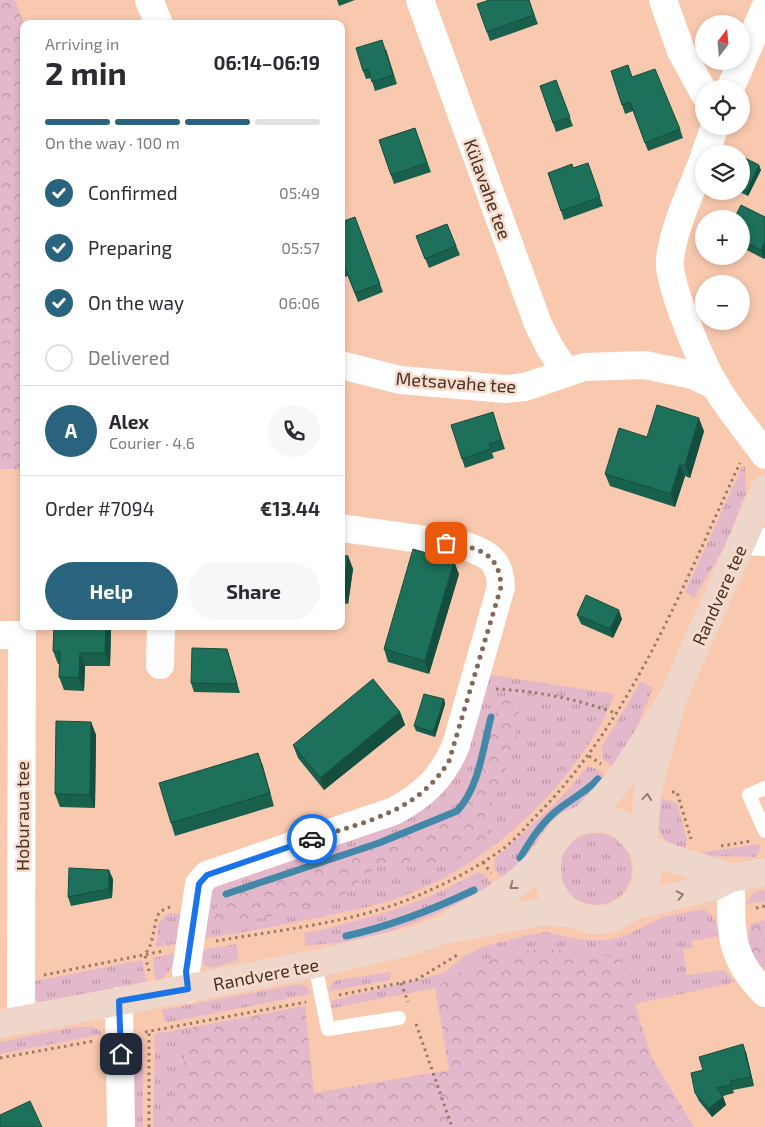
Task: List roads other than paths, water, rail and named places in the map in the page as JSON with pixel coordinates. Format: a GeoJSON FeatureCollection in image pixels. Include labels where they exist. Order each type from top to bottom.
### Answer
{"type":"FeatureCollection","features":[{"type":"Feature","properties":{"kind":"street"},"geometry":{"type":"LineString","coordinates":[[149,0],[157,20]]}},
{"type":"Feature","properties":{"kind":"street","name":"Külavahe tee"},"geometry":{"type":"LineString","coordinates":[[420,0],[538,324],[550,348],[567,373]]}},
{"type":"Feature","properties":{"kind":"street"},"geometry":{"type":"LineString","coordinates":[[663,0],[681,52],[697,80]]}},
{"type":"Feature","properties":{"kind":"street"},"geometry":{"type":"LineString","coordinates":[[734,80],[765,8]]}},
{"type":"Feature","properties":{"kind":"street"},"geometry":{"type":"LineString","coordinates":[[695,182],[676,232],[670,258],[670,272],[677,298],[716,386],[758,446]]}},
{"type":"Feature","properties":{"kind":"street","name":"Metsavahe tee"},"geometry":{"type":"LineString","coordinates":[[345,366],[400,380],[506,389],[525,387],[584,367],[646,365],[693,375],[716,386]]}},
{"type":"Feature","properties":{"kind":"street","name":"Randvere tee"},"geometry":{"type":"LineString","coordinates":[[440,931],[504,892],[526,876],[548,852],[556,837],[569,826],[584,819],[620,779],[672,700],[754,542],[765,489]]}},
{"type":"Feature","properties":{"kind":"street"},"geometry":{"type":"LineString","coordinates":[[188,989],[186,972],[199,884],[207,875],[394,811],[417,799],[440,776],[449,761],[501,587],[501,572],[493,560],[482,552],[463,545],[345,529]]}},
{"type":"Feature","properties":{"kind":"street"},"geometry":{"type":"LineString","coordinates":[[160,665],[162,630]]}},
{"type":"Feature","properties":{"kind":"street","name":"Hoburaua tee"},"geometry":{"type":"LineString","coordinates":[[0,635],[22,634],[22,980],[11,1022]]}},
{"type":"Feature","properties":{"kind":"street","name":"Randvere tee"},"geometry":{"type":"LineString","coordinates":[[11,1022],[315,964],[416,940],[440,931],[540,912],[569,913],[591,920],[614,918],[633,906],[645,888],[648,867],[643,846],[648,789],[672,700]]}},
{"type":"Feature","properties":{"kind":"street"},"geometry":{"type":"LineString","coordinates":[[584,819],[607,819],[628,828],[643,846],[667,859],[712,869],[731,878]]}},
{"type":"Feature","properties":{"kind":"street","name":"Randvere tee"},"geometry":{"type":"LineString","coordinates":[[548,852],[545,875],[553,897],[569,913]]}},
{"type":"Feature","properties":{"kind":"street"},"geometry":{"type":"LineString","coordinates":[[633,906],[713,887],[731,878],[765,872]]}},
{"type":"Feature","properties":{"kind":"street"},"geometry":{"type":"LineString","coordinates":[[731,878],[735,947],[741,966],[765,993]]}},
{"type":"Feature","properties":{"kind":"street"},"geometry":{"type":"LineString","coordinates":[[119,1001],[121,1127]]}},
{"type":"Feature","properties":{"kind":"lane"},"geometry":{"type":"LineString","coordinates":[[761,835],[749,795],[765,788]]}},
{"type":"Feature","properties":{"kind":"lane"},"geometry":{"type":"LineString","coordinates":[[315,964],[328,1029],[405,1014]]}},
{"type":"Feature","properties":{"kind":"waterway"},"geometry":{"type":"LineString","coordinates":[[226,894],[379,843],[457,811],[464,802],[475,779],[491,717]]}},
{"type":"Feature","properties":{"kind":"waterway"},"geometry":{"type":"LineString","coordinates":[[520,858],[545,822],[598,779]]}},
{"type":"Feature","properties":{"kind":"waterway"},"geometry":{"type":"LineString","coordinates":[[346,936],[411,917],[474,890]]}}]}
